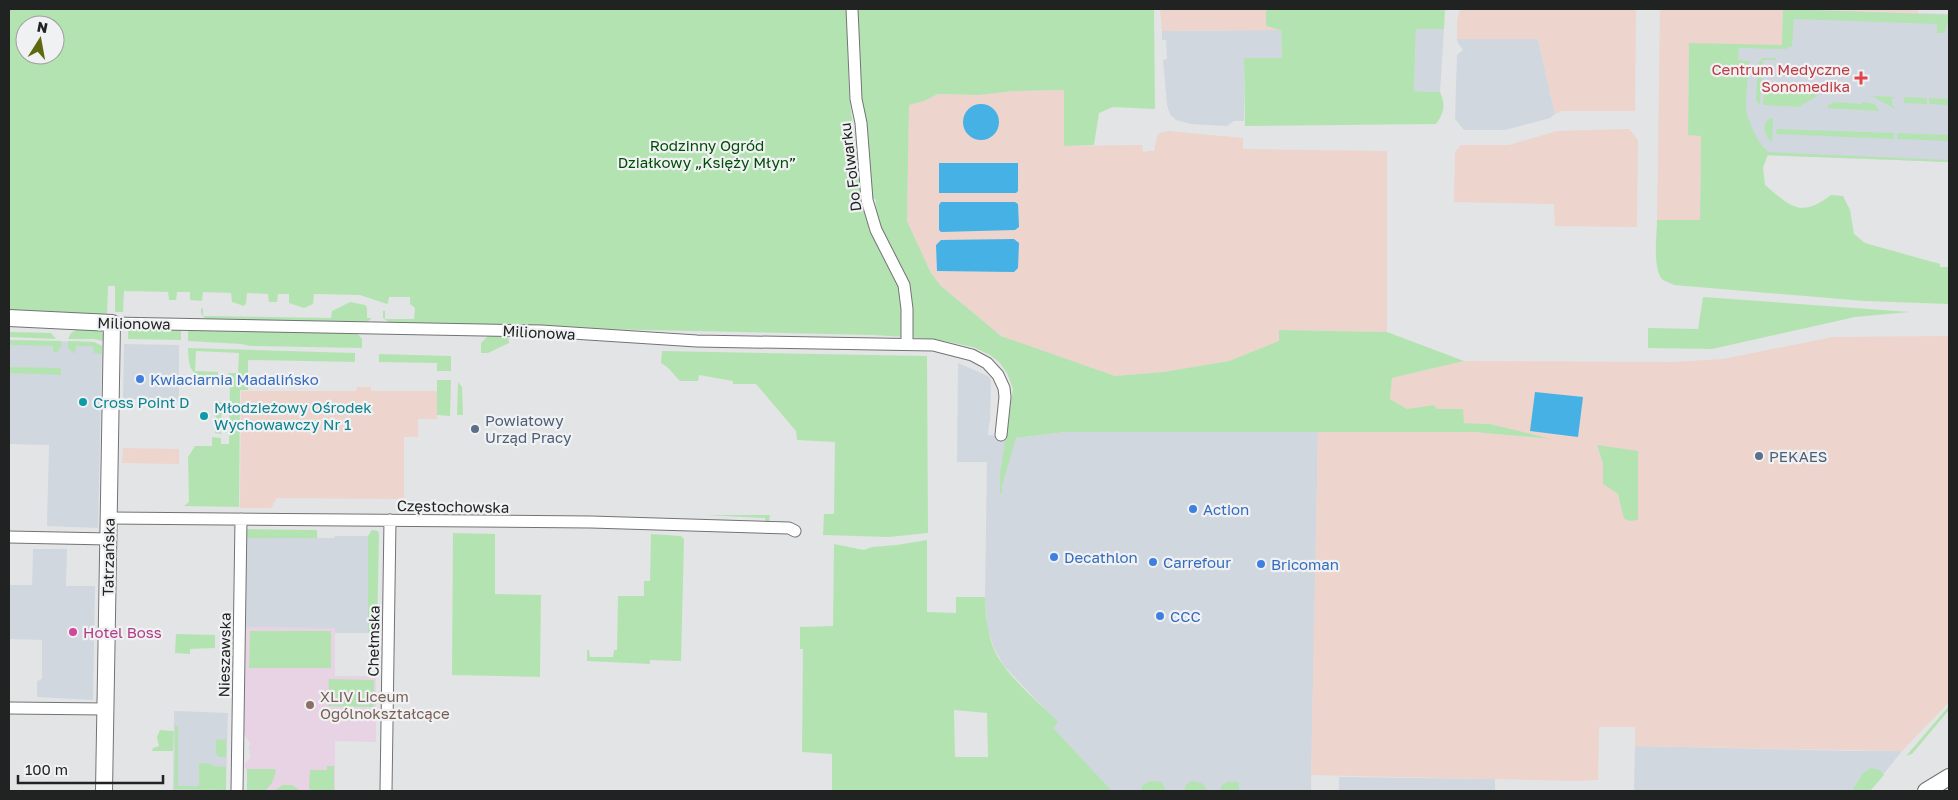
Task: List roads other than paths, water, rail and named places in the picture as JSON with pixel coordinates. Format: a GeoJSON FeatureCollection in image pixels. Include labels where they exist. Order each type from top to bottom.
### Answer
{"type":"FeatureCollection","features":[{"type":"Feature","properties":{"kind":"street","name":"Do Folwarku"},"geometry":{"type":"LineString","coordinates":[[852,9],[856,99],[861,123],[867,200],[876,230],[904,285],[907,344]]}},
{"type":"Feature","properties":{"kind":"street","name":"Milionowa"},"geometry":{"type":"LineString","coordinates":[[9,318],[112,323],[541,332],[698,342],[933,345],[972,355],[993,368],[1002,382],[1005,392],[1001,435]]}},
{"type":"Feature","properties":{"kind":"street","name":"Tatrzańska"},"geometry":{"type":"LineString","coordinates":[[104,791],[112,323]]}},
{"type":"Feature","properties":{"kind":"street","name":"Częstochowska"},"geometry":{"type":"LineString","coordinates":[[109,518],[703,525],[789,528],[795,531]]}},
{"type":"Feature","properties":{"kind":"street","name":"Nieszawska"},"geometry":{"type":"LineString","coordinates":[[236,791],[241,519]]}},
{"type":"Feature","properties":{"kind":"street","name":"Chełmska"},"geometry":{"type":"LineString","coordinates":[[386,791],[390,520]]}},
{"type":"Feature","properties":{"kind":"street"},"geometry":{"type":"LineString","coordinates":[[9,537],[108,539]]}},
{"type":"Feature","properties":{"kind":"street"},"geometry":{"type":"LineString","coordinates":[[9,708],[105,709]]}},
{"type":"Feature","properties":{"kind":"street"},"geometry":{"type":"LineString","coordinates":[[1926,791],[1949,778]]}},
{"type":"Feature","properties":{"kind":"water"},"geometry":{"type":"Polygon","coordinates":[[[981,104],[988,105],[994,109],[998,115],[998,129],[994,135],[988,139],[981,140],[974,139],[968,135],[964,129],[963,122],[964,115],[968,109],[974,105],[981,104]]]}},
{"type":"Feature","properties":{"kind":"water"},"geometry":{"type":"Polygon","coordinates":[[[939,163],[1018,163],[1018,191],[1016,193],[939,193],[939,163]]]}},
{"type":"Feature","properties":{"kind":"water"},"geometry":{"type":"Polygon","coordinates":[[[941,202],[1015,202],[1018,204],[1019,227],[1015,230],[941,232],[939,230],[939,205],[941,202]]]}},
{"type":"Feature","properties":{"kind":"water"},"geometry":{"type":"Polygon","coordinates":[[[1014,239],[1019,243],[1018,268],[1014,272],[937,271],[936,245],[941,240],[1014,239]]]}},
{"type":"Feature","properties":{"kind":"water"},"geometry":{"type":"Polygon","coordinates":[[[1535,392],[1583,397],[1578,437],[1530,431],[1535,392]]]}},
{"type":"Feature","properties":{"kind":"place","name":"Centrum Medyczne Sonomedika"},"geometry":{"type":"Point","coordinates":[1861,78]}},
{"type":"Feature","properties":{"kind":"place","name":"Kwiaciarnia Madalińsko"},"geometry":{"type":"Point","coordinates":[140,379]}},
{"type":"Feature","properties":{"kind":"place","name":"Cross Point D"},"geometry":{"type":"Point","coordinates":[83,402]}},
{"type":"Feature","properties":{"kind":"place","name":"Młodzieżowy Ośrodek Wychowawczy Nr 1"},"geometry":{"type":"Point","coordinates":[204,416]}},
{"type":"Feature","properties":{"kind":"place","name":"Powiatowy Urząd Pracy"},"geometry":{"type":"Point","coordinates":[475,429]}},
{"type":"Feature","properties":{"kind":"place","name":"PEKAES"},"geometry":{"type":"Point","coordinates":[1759,456]}},
{"type":"Feature","properties":{"kind":"place","name":"Action"},"geometry":{"type":"Point","coordinates":[1193,509]}},
{"type":"Feature","properties":{"kind":"place","name":"Decathlon"},"geometry":{"type":"Point","coordinates":[1054,557]}},
{"type":"Feature","properties":{"kind":"place","name":"Carrefour"},"geometry":{"type":"Point","coordinates":[1153,562]}},
{"type":"Feature","properties":{"kind":"place","name":"Bricoman"},"geometry":{"type":"Point","coordinates":[1261,564]}},
{"type":"Feature","properties":{"kind":"place","name":"CCC"},"geometry":{"type":"Point","coordinates":[1160,616]}},
{"type":"Feature","properties":{"kind":"place","name":"Hotel Boss"},"geometry":{"type":"Point","coordinates":[73,632]}},
{"type":"Feature","properties":{"kind":"place","name":"XLIV Liceum Ogólnokształcące"},"geometry":{"type":"Point","coordinates":[310,705]}},
{"type":"Feature","properties":{"kind":"park label","name":"Rodzinny Ogród Działkowy „Księży Młyn”"},"geometry":{"type":"Point","coordinates":[707,154]}}]}
